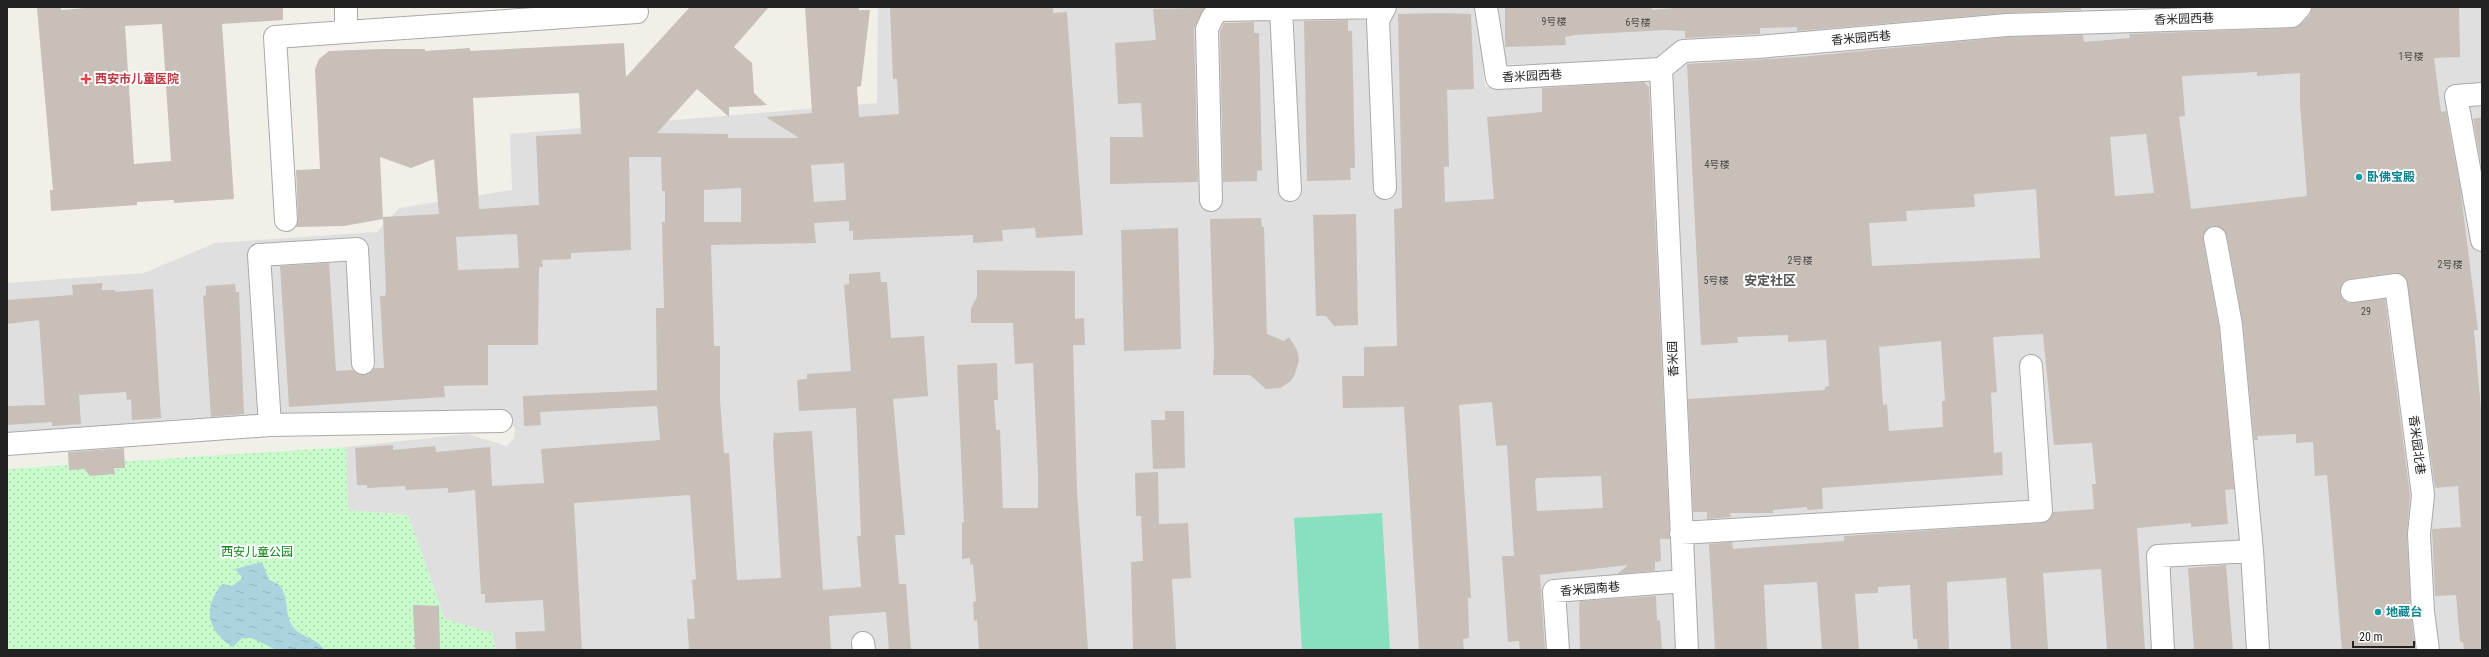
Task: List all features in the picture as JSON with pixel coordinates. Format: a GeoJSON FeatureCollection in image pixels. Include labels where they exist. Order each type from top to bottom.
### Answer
{"type":"FeatureCollection","features":[{"type":"Feature","properties":{"kind":"street"},"geometry":{"type":"LineString","coordinates":[[346,7],[346,32]]}},
{"type":"Feature","properties":{"kind":"street"},"geometry":{"type":"LineString","coordinates":[[1211,200],[1207,29],[1218,10],[1385,7],[1378,20],[1384,188]]}},
{"type":"Feature","properties":{"kind":"street","name":"香米园西巷"},"geometry":{"type":"LineString","coordinates":[[1486,7],[1497,78],[1661,69],[1683,50],[1758,47],[2007,25],[2292,16],[2300,7]]}},
{"type":"Feature","properties":{"kind":"street"},"geometry":{"type":"LineString","coordinates":[[1281,9],[1290,190]]}},
{"type":"Feature","properties":{"kind":"street"},"geometry":{"type":"LineString","coordinates":[[286,220],[275,37],[637,12]]}},
{"type":"Feature","properties":{"kind":"street","name":"香米园"},"geometry":{"type":"LineString","coordinates":[[1661,69],[1687,650]]}},
{"type":"Feature","properties":{"kind":"street"},"geometry":{"type":"LineString","coordinates":[[2482,94],[2456,96],[2482,240]]}},
{"type":"Feature","properties":{"kind":"street"},"geometry":{"type":"LineString","coordinates":[[2215,238],[2231,325],[2252,551],[2258,650]]}},
{"type":"Feature","properties":{"kind":"street"},"geometry":{"type":"LineString","coordinates":[[270,424],[259,255],[358,249],[363,364]]}},
{"type":"Feature","properties":{"kind":"street","name":"香米园北巷"},"geometry":{"type":"LineString","coordinates":[[2352,291],[2396,285],[2423,495],[2420,534],[2423,612],[2428,650]]}},
{"type":"Feature","properties":{"kind":"street"},"geometry":{"type":"LineString","coordinates":[[1681,532],[2041,511],[2032,366]]}},
{"type":"Feature","properties":{"kind":"street"},"geometry":{"type":"LineString","coordinates":[[7,444],[270,424],[501,421]]}},
{"type":"Feature","properties":{"kind":"street"},"geometry":{"type":"LineString","coordinates":[[2163,650],[2158,556],[2252,551]]}},
{"type":"Feature","properties":{"kind":"street","name":"香米园南巷"},"geometry":{"type":"LineString","coordinates":[[1558,650],[1554,591],[1684,581]]}},
{"type":"Feature","properties":{"kind":"shaded area"},"geometry":{"type":"Polygon","coordinates":[[[878,7],[2288,7],[1651,63],[1483,65],[1485,87],[1659,77],[1676,570],[1547,582],[1552,650],[495,650],[493,633],[445,619],[408,515],[348,510],[346,447],[467,434],[507,446],[514,438],[515,428],[508,419],[7,450],[7,283],[144,273],[215,243],[377,232],[399,208],[512,190],[510,134],[877,103],[878,7]]]}},
{"type":"Feature","properties":{"kind":"shaded area"},"geometry":{"type":"Polygon","coordinates":[[[2288,7],[2482,7],[2482,650],[1693,650],[1666,96],[1673,62],[1996,36],[2301,24],[2308,16],[2288,7]]]}},
{"type":"Feature","properties":{"kind":"shaded area"},"geometry":{"type":"Polygon","coordinates":[[[1684,581],[1687,650],[1558,650],[1554,591],[1684,581]]]}},
{"type":"Feature","properties":{"kind":"green space","name":"西安儿童公园"},"geometry":{"type":"Polygon","coordinates":[[[346,447],[348,510],[408,515],[445,619],[493,633],[495,650],[7,650],[7,469],[346,447]]]}},
{"type":"Feature","properties":{"kind":"green space"},"geometry":{"type":"Polygon","coordinates":[[[1382,513],[1390,650],[1302,650],[1294,518],[1382,513]]]}},
{"type":"Feature","properties":{"kind":"water"},"geometry":{"type":"Polygon","coordinates":[[[262,562],[269,580],[281,587],[284,592],[289,617],[294,629],[317,642],[324,650],[276,650],[252,638],[242,638],[233,647],[217,633],[210,618],[210,610],[216,593],[222,584],[232,586],[243,578],[235,569],[262,562]]]}},
{"type":"Feature","properties":{"kind":"building","name":"西安市儿童医院"},"geometry":{"type":"Polygon","coordinates":[[[61,7],[61,10],[98,7],[283,7],[283,20],[222,24],[234,199],[174,203],[174,200],[137,202],[137,205],[51,211],[50,190],[53,190],[37,8],[61,7]],[[162,24],[125,26],[134,164],[171,161],[162,24]]]}},
{"type":"Feature","properties":{"kind":"building"},"geometry":{"type":"Polygon","coordinates":[[[690,7],[769,7],[734,47],[752,63],[754,93],[767,105],[729,107],[729,117],[697,89],[657,133],[728,134],[728,138],[799,138],[766,117],[812,113],[805,7],[859,7],[859,10],[870,10],[861,86],[857,87],[859,117],[899,114],[897,79],[893,79],[890,8],[1045,7],[1053,8],[1053,13],[1067,12],[1083,235],[1036,238],[1035,228],[1002,230],[1003,241],[973,243],[973,235],[853,240],[853,231],[849,231],[849,221],[814,223],[816,243],[711,245],[714,346],[720,346],[720,400],[724,453],[729,453],[737,580],[781,578],[773,444],[774,433],[812,431],[823,590],[861,587],[857,536],[861,536],[856,408],[799,411],[797,380],[807,379],[807,374],[851,371],[844,285],[849,284],[849,274],[880,272],[881,282],[887,282],[891,338],[924,336],[928,396],[893,399],[905,535],[895,535],[899,584],[906,584],[911,650],[889,650],[886,612],[829,616],[831,650],[689,650],[687,619],[695,619],[692,580],[696,579],[690,495],[574,503],[582,650],[516,650],[515,632],[545,631],[543,600],[485,603],[485,594],[481,594],[475,490],[448,493],[448,488],[406,490],[405,486],[367,488],[367,485],[357,485],[355,448],[393,445],[393,450],[435,446],[436,452],[490,447],[492,486],[544,483],[541,449],[660,440],[657,406],[540,412],[541,425],[524,426],[523,396],[657,390],[656,308],[664,308],[662,222],[665,222],[665,191],[662,191],[661,157],[629,157],[631,250],[571,253],[571,259],[542,260],[543,267],[539,267],[538,345],[488,345],[488,385],[444,386],[445,397],[289,407],[280,266],[329,263],[336,371],[352,370],[358,374],[369,374],[374,368],[384,368],[380,296],[385,296],[386,291],[383,217],[439,214],[434,159],[411,168],[380,157],[383,219],[344,226],[296,227],[298,219],[296,170],[320,169],[315,69],[319,59],[329,51],[425,49],[425,51],[470,48],[470,51],[624,43],[626,77],[690,7]],[[579,93],[473,98],[479,209],[539,205],[536,136],[581,134],[579,93]],[[844,163],[811,165],[814,202],[846,200],[844,163]],[[741,188],[704,190],[704,222],[741,222],[741,188]],[[517,234],[456,237],[458,270],[519,268],[517,234]]]}},
{"type":"Feature","properties":{"kind":"building"},"geometry":{"type":"Polygon","coordinates":[[[1505,7],[1652,7],[1652,10],[1685,7],[2081,7],[2081,10],[2006,13],[1797,31],[1797,27],[1760,28],[1760,34],[1685,38],[1685,31],[1665,30],[1575,35],[1565,37],[1566,45],[1505,47],[1505,7]]]}},
{"type":"Feature","properties":{"kind":"building"},"geometry":{"type":"Polygon","coordinates":[[[2312,7],[2459,7],[2460,57],[2434,58],[2441,112],[2446,111],[2460,186],[2478,330],[2474,330],[2482,421],[2482,650],[2464,650],[2463,642],[2460,642],[2456,595],[2435,596],[2432,529],[2461,527],[2458,486],[2435,488],[2406,278],[2401,274],[2394,273],[2350,279],[2344,281],[2340,292],[2342,298],[2348,303],[2385,299],[2410,495],[2407,535],[2411,613],[2415,650],[2342,650],[2327,475],[2315,476],[2313,442],[2296,443],[2296,434],[2257,436],[2258,440],[2254,440],[2243,324],[2227,236],[2224,230],[2213,226],[2207,229],[2203,240],[2219,327],[2234,489],[2225,490],[2228,524],[2191,527],[2191,523],[2137,528],[2145,650],[2107,650],[2101,569],[2043,573],[2048,650],[2011,650],[2006,578],[1947,582],[1949,650],[1918,650],[1917,639],[1913,639],[1910,585],[1878,587],[1878,593],[1855,594],[1859,650],[1822,650],[1817,582],[1764,585],[1767,650],[1715,650],[1709,544],[1732,542],[1733,549],[1844,541],[1844,536],[2042,523],[2048,521],[2053,512],[2094,509],[2092,484],[2096,484],[2092,443],[2054,445],[2043,334],[1993,337],[1997,392],[1991,393],[1994,453],[2002,452],[2003,475],[1822,488],[1823,509],[1807,510],[1807,507],[1773,510],[1773,513],[1730,513],[1731,517],[1707,519],[1707,512],[1693,512],[1688,399],[1825,390],[1825,387],[1829,386],[1826,340],[1788,342],[1788,335],[1737,337],[1738,343],[1701,345],[1687,64],[1799,57],[2008,37],[2083,35],[2084,42],[2130,38],[2129,34],[2292,28],[2301,24],[2310,15],[2312,7]],[[2257,72],[2182,76],[2185,116],[2179,117],[2191,209],[2307,196],[2300,104],[2300,73],[2257,76],[2257,72]],[[2146,134],[2110,137],[2115,196],[2154,193],[2146,134]],[[2036,189],[1974,194],[1975,207],[1906,211],[1907,221],[1869,223],[1872,266],[2040,258],[2036,189]],[[1941,341],[1879,347],[1883,405],[1887,404],[1889,431],[1943,427],[1942,401],[1945,401],[1941,341]]]}},
{"type":"Feature","properties":{"kind":"building"},"geometry":{"type":"Polygon","coordinates":[[[1204,8],[1194,29],[1198,182],[1110,184],[1110,137],[1143,137],[1141,103],[1118,104],[1115,43],[1156,40],[1153,9],[1204,8]]]}},
{"type":"Feature","properties":{"kind":"building"},"geometry":{"type":"Polygon","coordinates":[[[1398,14],[1471,14],[1474,89],[1447,90],[1449,167],[1444,167],[1445,202],[1494,199],[1487,117],[1542,112],[1542,88],[1644,82],[1649,87],[1670,539],[1660,539],[1661,561],[1655,562],[1655,571],[1617,574],[1628,565],[1540,575],[1545,650],[1520,650],[1519,641],[1508,642],[1502,556],[1514,556],[1507,445],[1496,446],[1492,402],[1459,405],[1471,598],[1468,598],[1469,638],[1463,639],[1464,650],[1419,650],[1404,407],[1343,408],[1342,376],[1364,376],[1364,347],[1397,346],[1394,209],[1402,208],[1398,14]],[[1601,476],[1537,478],[1535,481],[1537,511],[1603,508],[1601,476]]]}},
{"type":"Feature","properties":{"kind":"building"},"geometry":{"type":"Polygon","coordinates":[[[1348,20],[1348,31],[1352,31],[1355,168],[1350,168],[1351,180],[1307,181],[1304,21],[1348,20]]]}},
{"type":"Feature","properties":{"kind":"building"},"geometry":{"type":"Polygon","coordinates":[[[1254,22],[1254,33],[1259,33],[1262,170],[1257,171],[1257,181],[1223,182],[1220,32],[1224,23],[1254,22]]]}},
{"type":"Feature","properties":{"kind":"building"},"geometry":{"type":"Polygon","coordinates":[[[2482,117],[2482,170],[2473,119],[2482,117]]]}},
{"type":"Feature","properties":{"kind":"building"},"geometry":{"type":"Polygon","coordinates":[[[1356,214],[1358,325],[1334,326],[1326,316],[1316,316],[1313,215],[1356,214]]]}},
{"type":"Feature","properties":{"kind":"building"},"geometry":{"type":"Polygon","coordinates":[[[1261,218],[1262,227],[1264,227],[1267,334],[1284,341],[1289,337],[1297,350],[1299,360],[1295,374],[1291,381],[1280,388],[1266,389],[1250,375],[1213,375],[1214,352],[1210,219],[1261,218]]]}},
{"type":"Feature","properties":{"kind":"building"},"geometry":{"type":"Polygon","coordinates":[[[1178,228],[1181,349],[1124,351],[1121,230],[1178,228]]]}},
{"type":"Feature","properties":{"kind":"building"},"geometry":{"type":"Polygon","coordinates":[[[977,270],[1075,271],[1075,319],[1084,318],[1085,345],[1073,345],[1077,491],[1088,650],[979,650],[977,620],[974,621],[973,602],[976,601],[973,564],[970,565],[970,558],[962,559],[962,522],[964,522],[957,365],[997,363],[998,400],[994,400],[996,430],[1000,430],[1003,508],[1038,508],[1038,474],[1033,363],[1015,364],[1013,323],[971,323],[971,308],[977,297],[977,270]]]}},
{"type":"Feature","properties":{"kind":"building"},"geometry":{"type":"Polygon","coordinates":[[[102,283],[102,290],[115,290],[115,292],[153,289],[161,418],[132,420],[131,399],[127,400],[126,392],[79,395],[81,424],[52,426],[52,422],[7,425],[7,406],[45,405],[39,320],[7,324],[7,300],[73,295],[72,285],[102,283]]]}},
{"type":"Feature","properties":{"kind":"building"},"geometry":{"type":"Polygon","coordinates":[[[235,284],[236,292],[239,292],[244,414],[211,417],[203,296],[206,295],[206,286],[235,284]]]}},
{"type":"Feature","properties":{"kind":"building"},"geometry":{"type":"Polygon","coordinates":[[[1165,411],[1184,411],[1185,468],[1153,469],[1151,420],[1165,420],[1165,411]]]}},
{"type":"Feature","properties":{"kind":"building"},"geometry":{"type":"Polygon","coordinates":[[[124,448],[125,468],[114,468],[115,474],[90,476],[84,469],[69,470],[68,452],[124,448]]]}},
{"type":"Feature","properties":{"kind":"building"},"geometry":{"type":"Polygon","coordinates":[[[1158,472],[1159,524],[1188,523],[1191,578],[1172,579],[1176,650],[1133,650],[1131,562],[1143,561],[1141,516],[1136,516],[1135,473],[1158,472]]]}},
{"type":"Feature","properties":{"kind":"building"},"geometry":{"type":"Polygon","coordinates":[[[2226,565],[2233,650],[2194,650],[2188,568],[2226,565]]]}},
{"type":"Feature","properties":{"kind":"building"},"geometry":{"type":"Polygon","coordinates":[[[1656,596],[1657,621],[1660,620],[1662,650],[1580,650],[1579,603],[1581,601],[1656,596]]]}},
{"type":"Feature","properties":{"kind":"building"},"geometry":{"type":"Polygon","coordinates":[[[413,605],[439,606],[440,650],[415,650],[413,605]]]}},
{"type":"Feature","properties":{"kind":"place","name":"西安市儿童医院"},"geometry":{"type":"Point","coordinates":[86,79]}},
{"type":"Feature","properties":{"kind":"place","name":"卧佛宝殿"},"geometry":{"type":"Point","coordinates":[2359,177]}},
{"type":"Feature","properties":{"kind":"place","name":"地藏台"},"geometry":{"type":"Point","coordinates":[2378,612]}},
{"type":"Feature","properties":{"kind":"district","name":"安定社区"},"geometry":{"type":"Point","coordinates":[1770,280]}}]}
